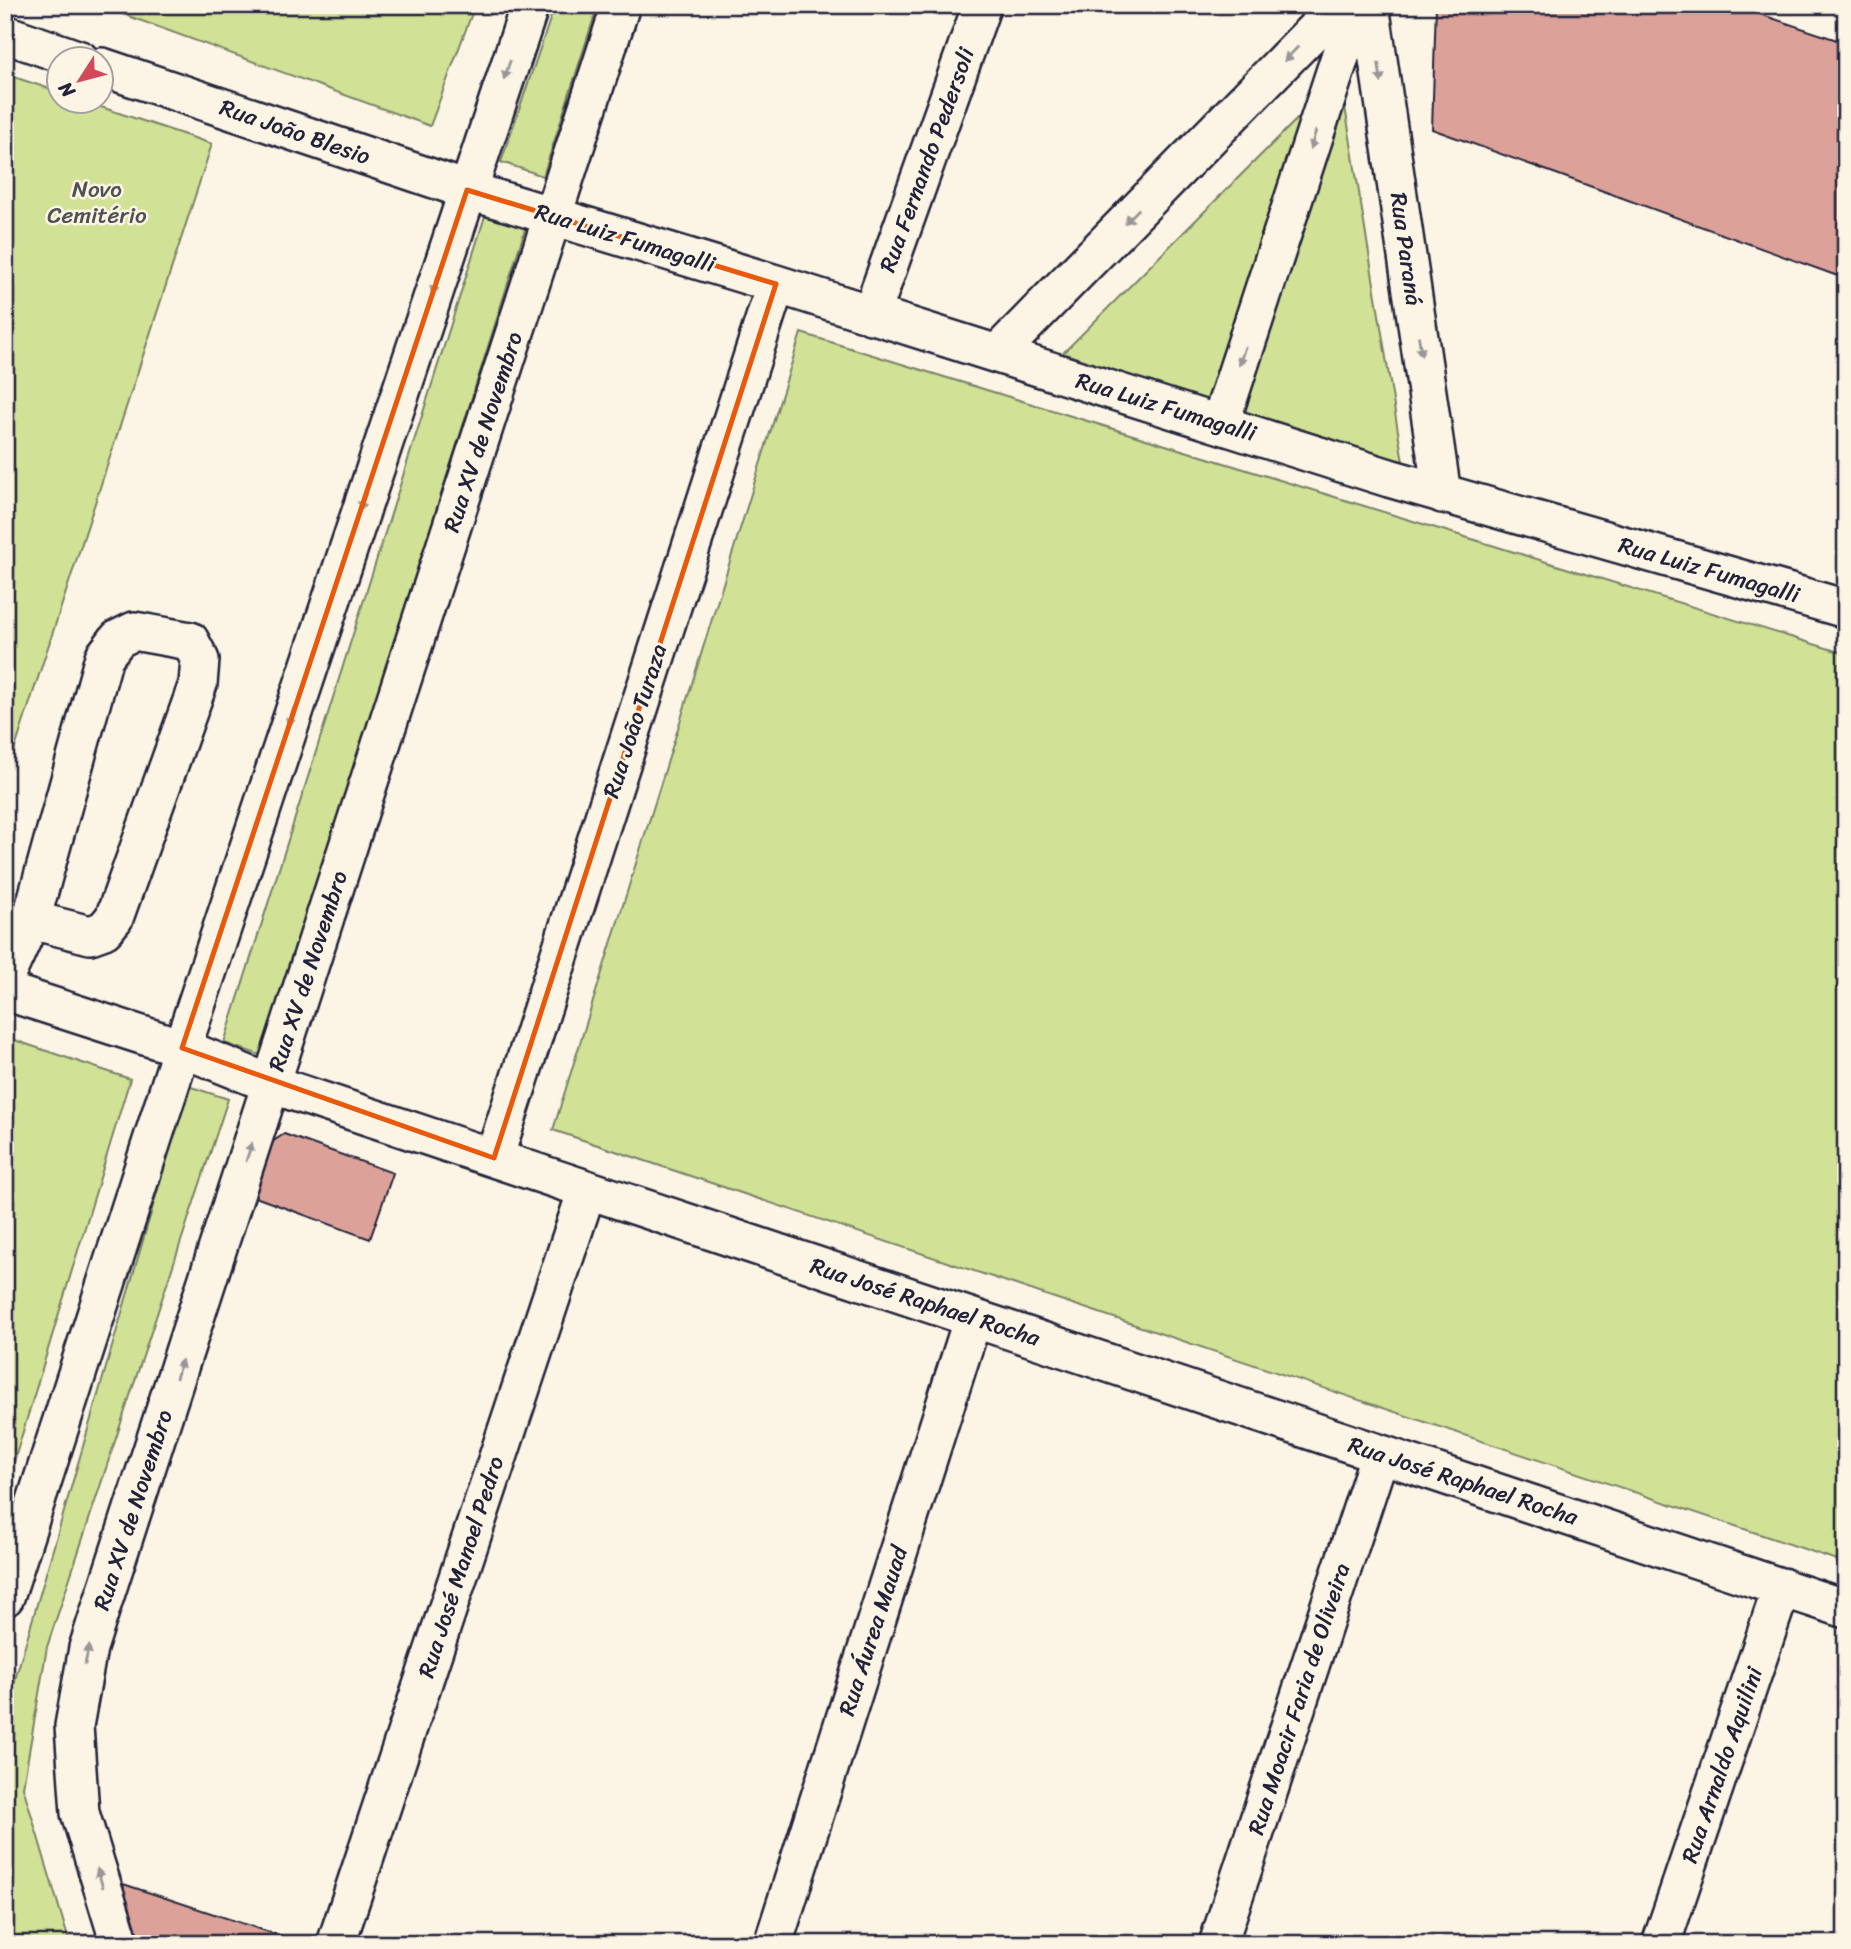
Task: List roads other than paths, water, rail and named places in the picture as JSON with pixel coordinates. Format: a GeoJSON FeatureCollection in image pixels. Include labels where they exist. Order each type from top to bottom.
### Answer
{"type":"FeatureCollection","features":[{"type":"Feature","properties":{"kind":"street"},"geometry":{"type":"LineString","coordinates":[[5,1597],[181,1048],[478,193],[530,5]]}},
{"type":"Feature","properties":{"kind":"street","name":"Rua XV de Novembro"},"geometry":{"type":"LineString","coordinates":[[120,1944],[80,1813],[74,1726],[88,1648],[621,5]]}},
{"type":"Feature","properties":{"kind":"street","name":"Rua Fernando Pedersoli"},"geometry":{"type":"LineString","coordinates":[[871,315],[982,5]]}},
{"type":"Feature","properties":{"kind":"street"},"geometry":{"type":"LineString","coordinates":[[997,354],[1339,5]]}},
{"type":"Feature","properties":{"kind":"street"},"geometry":{"type":"LineString","coordinates":[[1220,424],[1357,5]]}},
{"type":"Feature","properties":{"kind":"street","name":"Rua Paraná"},"geometry":{"type":"LineString","coordinates":[[1370,5],[1441,494]]}},
{"type":"Feature","properties":{"kind":"street"},"geometry":{"type":"LineString","coordinates":[[5,34],[46,48]]}},
{"type":"Feature","properties":{"kind":"street","name":"Rua João Blesio"},"geometry":{"type":"LineString","coordinates":[[116,72],[478,193]]}},
{"type":"Feature","properties":{"kind":"street","name":"Rua Luiz Fumagalli"},"geometry":{"type":"LineString","coordinates":[[478,193],[1441,494],[1845,605]]}},
{"type":"Feature","properties":{"kind":"street","name":"Rua João Turaza"},"geometry":{"type":"LineString","coordinates":[[494,1158],[776,284]]}},
{"type":"Feature","properties":{"kind":"street"},"geometry":{"type":"LineString","coordinates":[[5,977],[31,920],[104,657],[118,639],[135,631],[190,641],[200,660],[198,684],[114,918],[104,930],[90,935],[31,920]]}},
{"type":"Feature","properties":{"kind":"street","name":"Rua José Raphael Rocha"},"geometry":{"type":"LineString","coordinates":[[5,991],[181,1048],[271,1084],[1846,1609]]}},
{"type":"Feature","properties":{"kind":"street","name":"Rua José Manoel Pedro"},"geometry":{"type":"LineString","coordinates":[[336,1944],[587,1190]]}},
{"type":"Feature","properties":{"kind":"street","name":"Rua Áurea Mauad"},"geometry":{"type":"LineString","coordinates":[[773,1944],[973,1318]]}},
{"type":"Feature","properties":{"kind":"street","name":"Rua Moacir Faria de Oliveira"},"geometry":{"type":"LineString","coordinates":[[1218,1944],[1380,1454]]}},
{"type":"Feature","properties":{"kind":"street","name":"Rua Arnaldo Aquilini"},"geometry":{"type":"LineString","coordinates":[[1661,1944],[1782,1587]]}},
{"type":"Feature","properties":{"kind":"park label","name":"Novo Cemitério"},"geometry":{"type":"Point","coordinates":[97,202]}}]}
